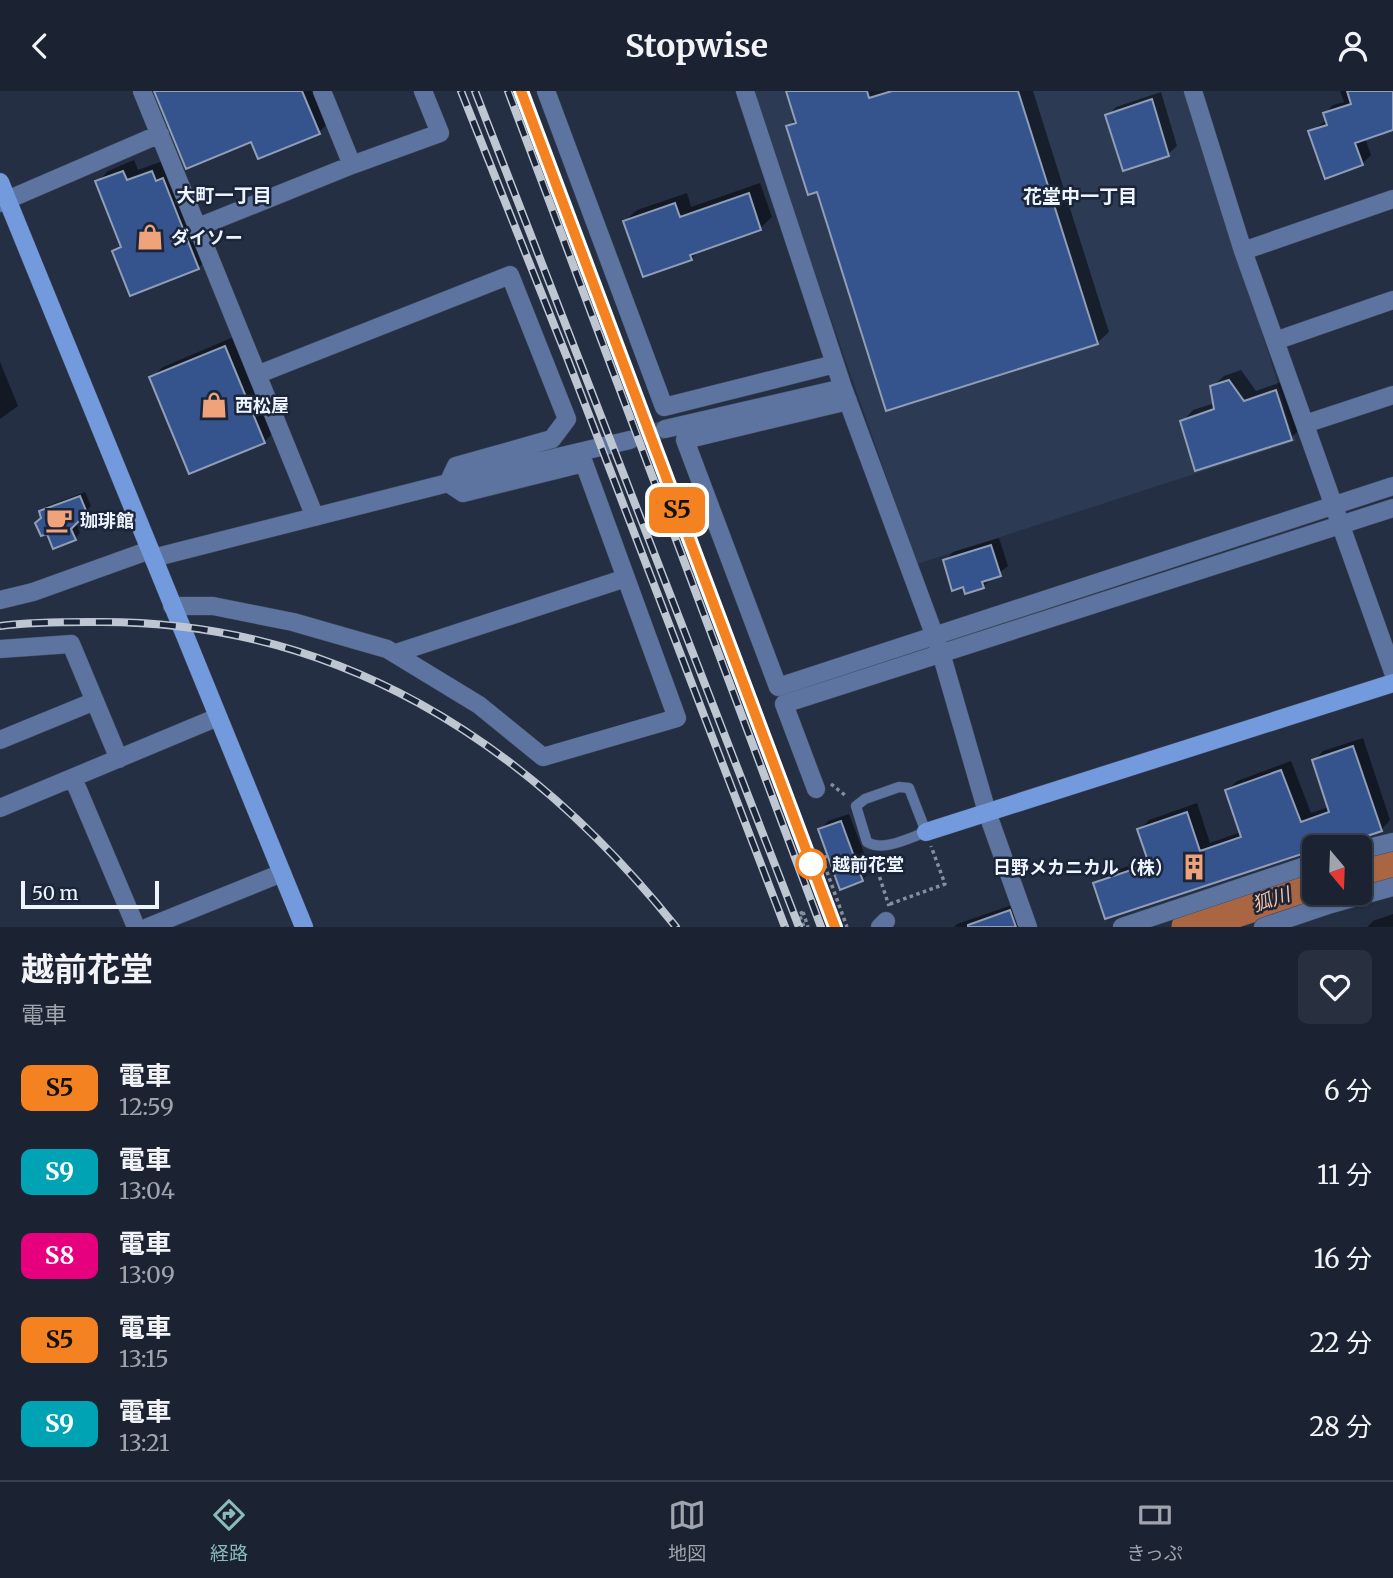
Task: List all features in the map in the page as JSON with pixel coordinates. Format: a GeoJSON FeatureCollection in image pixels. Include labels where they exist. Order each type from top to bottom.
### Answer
{"type":"FeatureCollection","features":[{"type":"Feature","properties":{"kind":"street"},"geometry":{"type":"LineString","coordinates":[[142,91],[315,517]]}},
{"type":"Feature","properties":{"kind":"street"},"geometry":{"type":"LineString","coordinates":[[322,91],[352,165]]}},
{"type":"Feature","properties":{"kind":"street"},"geometry":{"type":"LineString","coordinates":[[198,227],[440,133],[423,91]]}},
{"type":"Feature","properties":{"kind":"street"},"geometry":{"type":"LineString","coordinates":[[547,91],[664,407],[835,364]]}},
{"type":"Feature","properties":{"kind":"street"},"geometry":{"type":"LineString","coordinates":[[745,91],[845,395],[942,653],[987,812],[1028,927]]}},
{"type":"Feature","properties":{"kind":"street"},"geometry":{"type":"LineString","coordinates":[[1193,91],[1243,251],[1393,672]]}},
{"type":"Feature","properties":{"kind":"street"},"geometry":{"type":"LineString","coordinates":[[4,201],[160,134]]}},
{"type":"Feature","properties":{"kind":"street"},"geometry":{"type":"LineString","coordinates":[[0,182],[4,201],[304,927]]}},
{"type":"Feature","properties":{"kind":"street"},"geometry":{"type":"LineString","coordinates":[[1243,251],[1393,199]]}},
{"type":"Feature","properties":{"kind":"street"},"geometry":{"type":"LineString","coordinates":[[259,374],[510,275],[567,419],[552,439],[456,466],[448,483]]}},
{"type":"Feature","properties":{"kind":"street"},"geometry":{"type":"LineString","coordinates":[[1275,341],[1393,300]]}},
{"type":"Feature","properties":{"kind":"street"},"geometry":{"type":"LineString","coordinates":[[665,429],[845,395]]}},
{"type":"Feature","properties":{"kind":"street"},"geometry":{"type":"LineString","coordinates":[[816,789],[685,440],[845,395]]}},
{"type":"Feature","properties":{"kind":"street"},"geometry":{"type":"LineString","coordinates":[[1305,424],[1393,395]]}},
{"type":"Feature","properties":{"kind":"street"},"geometry":{"type":"LineString","coordinates":[[0,600],[33,593],[151,554],[630,440]]}},
{"type":"Feature","properties":{"kind":"street"},"geometry":{"type":"LineString","coordinates":[[172,606],[213,606],[293,622],[396,653],[479,705],[542,758],[677,718],[584,463],[463,493],[448,483]]}},
{"type":"Feature","properties":{"kind":"street"},"geometry":{"type":"LineString","coordinates":[[781,696],[934,636],[1393,486]]}},
{"type":"Feature","properties":{"kind":"street"},"geometry":{"type":"LineString","coordinates":[[781,696],[942,653],[1393,508]]}},
{"type":"Feature","properties":{"kind":"street"},"geometry":{"type":"LineString","coordinates":[[396,653],[626,578]]}},
{"type":"Feature","properties":{"kind":"street"},"geometry":{"type":"LineString","coordinates":[[0,649],[71,643],[119,759]]}},
{"type":"Feature","properties":{"kind":"street"},"geometry":{"type":"LineString","coordinates":[[926,832],[1393,683]]}},
{"type":"Feature","properties":{"kind":"street"},"geometry":{"type":"LineString","coordinates":[[0,740],[95,701]]}},
{"type":"Feature","properties":{"kind":"street"},"geometry":{"type":"LineString","coordinates":[[0,808],[218,717]]}},
{"type":"Feature","properties":{"kind":"street"},"geometry":{"type":"LineString","coordinates":[[73,778],[136,927]]}},
{"type":"Feature","properties":{"kind":"street"},"geometry":{"type":"LineString","coordinates":[[1372,847],[1393,842]]}},
{"type":"Feature","properties":{"kind":"street"},"geometry":{"type":"LineString","coordinates":[[1122,927],[1302,867]]}},
{"type":"Feature","properties":{"kind":"street"},"geometry":{"type":"LineString","coordinates":[[148,927],[282,873]]}},
{"type":"Feature","properties":{"kind":"street"},"geometry":{"type":"LineString","coordinates":[[1263,927],[1393,887]]}},
{"type":"Feature","properties":{"kind":"lane"},"geometry":{"type":"LineString","coordinates":[[908,787],[926,832],[886,845],[867,842],[856,806],[865,799],[908,787]]}},
{"type":"Feature","properties":{"kind":"path"},"geometry":{"type":"LineString","coordinates":[[816,789],[834,784],[856,806]]}},
{"type":"Feature","properties":{"kind":"path"},"geometry":{"type":"LineString","coordinates":[[867,842],[890,904],[945,884],[926,832]]}},
{"type":"Feature","properties":{"kind":"path"},"geometry":{"type":"LineString","coordinates":[[828,856],[822,858],[847,927]]}},
{"type":"Feature","properties":{"kind":"shaded area"},"geometry":{"type":"Polygon","coordinates":[[[751,91],[1186,91],[1296,441],[917,564],[751,91]]]}},
{"type":"Feature","properties":{"kind":"building"},"geometry":{"type":"Polygon","coordinates":[[[154,91],[302,91],[320,134],[258,159],[251,142],[186,169],[154,91]]]}},
{"type":"Feature","properties":{"kind":"building"},"geometry":{"type":"Polygon","coordinates":[[[786,91],[867,91],[869,98],[892,91],[1018,91],[1098,344],[886,411],[817,192],[808,195],[786,126],[796,123],[786,91]]]}},
{"type":"Feature","properties":{"kind":"building"},"geometry":{"type":"Polygon","coordinates":[[[1347,91],[1393,91],[1393,130],[1355,143],[1363,165],[1325,179],[1308,131],[1327,125],[1323,113],[1351,104],[1347,91]]]}},
{"type":"Feature","properties":{"kind":"building"},"geometry":{"type":"Polygon","coordinates":[[[1152,99],[1169,156],[1123,171],[1105,115],[1152,99]]]}},
{"type":"Feature","properties":{"kind":"building"},"geometry":{"type":"Polygon","coordinates":[[[123,171],[127,180],[152,171],[156,181],[163,178],[199,269],[130,296],[112,251],[121,247],[95,181],[123,171]]]}},
{"type":"Feature","properties":{"kind":"building"},"geometry":{"type":"Polygon","coordinates":[[[749,193],[761,230],[690,255],[692,260],[643,277],[623,221],[675,203],[680,217],[749,193]]]}},
{"type":"Feature","properties":{"kind":"building"},"geometry":{"type":"Polygon","coordinates":[[[225,346],[265,443],[189,474],[149,377],[225,346]]]}},
{"type":"Feature","properties":{"kind":"building"},"geometry":{"type":"Polygon","coordinates":[[[1229,380],[1244,401],[1276,390],[1292,440],[1195,471],[1180,421],[1214,409],[1210,386],[1229,380]]]}},
{"type":"Feature","properties":{"kind":"building","name":"珈琲館"},"geometry":{"type":"Polygon","coordinates":[[[80,496],[87,513],[71,529],[76,540],[53,549],[47,534],[41,536],[35,523],[41,518],[39,511],[80,496]]]}},
{"type":"Feature","properties":{"kind":"building"},"geometry":{"type":"Polygon","coordinates":[[[991,545],[1001,576],[982,582],[984,588],[965,594],[963,587],[952,591],[943,560],[991,545]]]}},
{"type":"Feature","properties":{"kind":"building"},"geometry":{"type":"Polygon","coordinates":[[[1353,746],[1382,831],[1370,835],[1302,835],[1302,854],[1105,919],[1093,883],[1149,864],[1137,829],[1187,812],[1200,851],[1241,837],[1225,790],[1281,770],[1301,822],[1329,812],[1312,760],[1353,746]]]}},
{"type":"Feature","properties":{"kind":"building"},"geometry":{"type":"Polygon","coordinates":[[[841,821],[863,881],[840,890],[818,829],[841,821]]]}},
{"type":"Feature","properties":{"kind":"building"},"geometry":{"type":"Polygon","coordinates":[[[1010,910],[1016,927],[968,927],[968,925],[1010,910]]]}},
{"type":"Feature","properties":{"kind":"waterway","name":"狐川"},"geometry":{"type":"LineString","coordinates":[[1372,870],[1393,865]]}},
{"type":"Feature","properties":{"kind":"waterway","name":"狐川"},"geometry":{"type":"LineString","coordinates":[[1188,927],[1302,889]]}},
{"type":"Feature","properties":{"kind":"tunnel"},"geometry":{"type":"LineString","coordinates":[[630,440],[665,429]]}},
{"type":"Feature","properties":{"kind":"railway"},"geometry":{"type":"LineString","coordinates":[[461,91],[568,360],[785,927]]}},
{"type":"Feature","properties":{"kind":"railway"},"geometry":{"type":"LineString","coordinates":[[475,91],[799,927]]}},
{"type":"Feature","properties":{"kind":"railway"},"geometry":{"type":"LineString","coordinates":[[508,91],[821,927]]}},
{"type":"Feature","properties":{"kind":"railway"},"geometry":{"type":"LineString","coordinates":[[521,91],[835,927]]}},
{"type":"Feature","properties":{"kind":"railway"},"geometry":{"type":"LineString","coordinates":[[0,626],[90,622],[179,626],[264,642],[344,668],[419,703],[490,748],[556,800],[618,860],[676,927]]}},
{"type":"Feature","properties":{"kind":"train","name":"S5"},"geometry":{"type":"LineString","coordinates":[[521,91],[835,927]]}},
{"type":"Feature","properties":{"kind":"place","name":"ダイソー"},"geometry":{"type":"Point","coordinates":[150,237]}},
{"type":"Feature","properties":{"kind":"place","name":"西松屋"},"geometry":{"type":"Point","coordinates":[214,405]}},
{"type":"Feature","properties":{"kind":"place","name":"珈琲館"},"geometry":{"type":"Point","coordinates":[59,520]}},
{"type":"Feature","properties":{"kind":"place","name":"越前花堂"},"geometry":{"type":"Point","coordinates":[811,864]}},
{"type":"Feature","properties":{"kind":"place","name":"日野メカニカル（株）"},"geometry":{"type":"Point","coordinates":[1194,867]}},
{"type":"Feature","properties":{"kind":"district","name":"大町一丁目"},"geometry":{"type":"Point","coordinates":[224,195]}},
{"type":"Feature","properties":{"kind":"district","name":"花堂中一丁目"},"geometry":{"type":"Point","coordinates":[1080,196]}}]}
